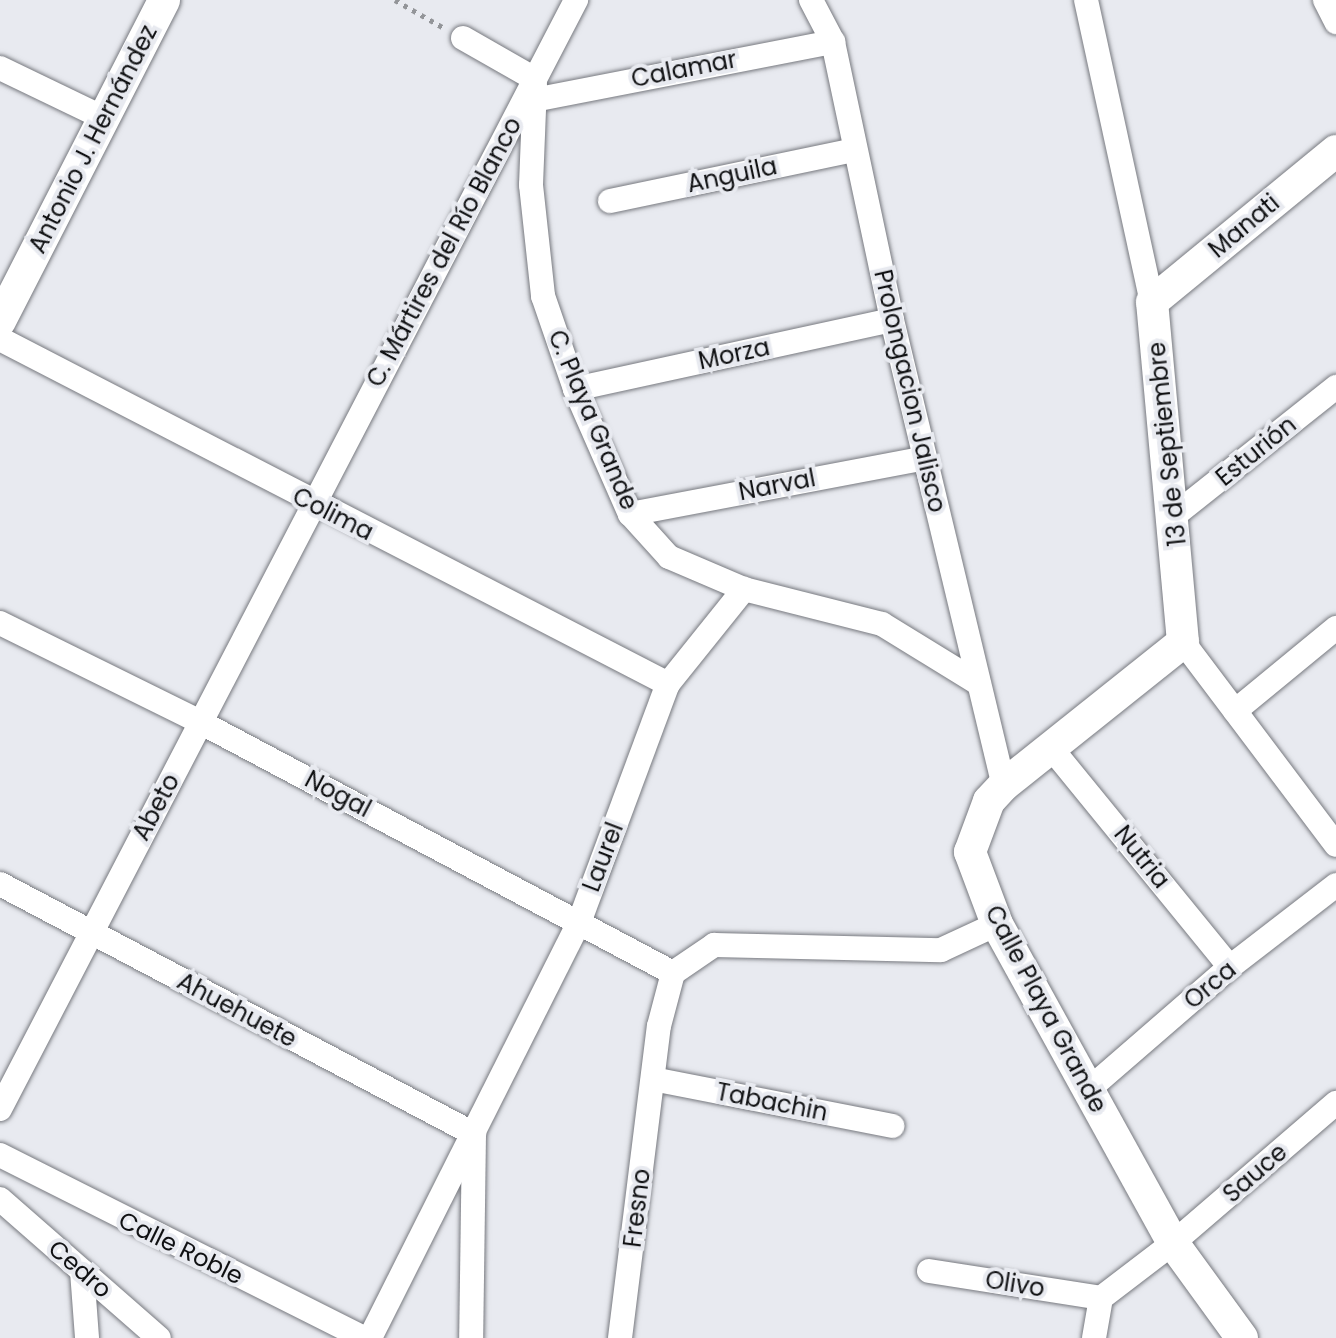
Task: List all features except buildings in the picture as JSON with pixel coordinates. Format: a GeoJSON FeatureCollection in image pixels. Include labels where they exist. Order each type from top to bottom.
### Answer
{"type":"FeatureCollection","features":[{"type":"Feature","properties":{"kind":"street","name":"Antonio J. Hernández"},"geometry":{"type":"LineString","coordinates":[[0,321],[164,0]]}},
{"type":"Feature","properties":{"kind":"street","name":"C. Mártires del Río Blanco"},"geometry":{"type":"LineString","coordinates":[[311,503],[535,89],[576,0]]}},
{"type":"Feature","properties":{"kind":"street","name":"Prolongacion Jalisco"},"geometry":{"type":"LineString","coordinates":[[811,0],[833,42],[892,320],[1004,785]]}},
{"type":"Feature","properties":{"kind":"street","name":"13 de Septiembre"},"geometry":{"type":"LineString","coordinates":[[1086,0],[1152,302],[1175,515],[1183,642]]}},
{"type":"Feature","properties":{"kind":"street"},"geometry":{"type":"LineString","coordinates":[[1325,0],[1336,22]]}},
{"type":"Feature","properties":{"kind":"street"},"geometry":{"type":"LineString","coordinates":[[463,38],[535,89]]}},
{"type":"Feature","properties":{"kind":"street","name":"Calamar"},"geometry":{"type":"LineString","coordinates":[[535,89],[833,42]]}},
{"type":"Feature","properties":{"kind":"street"},"geometry":{"type":"LineString","coordinates":[[0,68],[102,117]]}},
{"type":"Feature","properties":{"kind":"street","name":"C. Playa Grande"},"geometry":{"type":"LineString","coordinates":[[535,89],[531,185],[543,296],[575,389],[630,514],[669,557],[744,589],[882,624],[978,683]]}},
{"type":"Feature","properties":{"kind":"street","name":"Anguila"},"geometry":{"type":"LineString","coordinates":[[610,201],[854,150]]}},
{"type":"Feature","properties":{"kind":"street","name":"Manati"},"geometry":{"type":"LineString","coordinates":[[1152,302],[1336,151]]}},
{"type":"Feature","properties":{"kind":"street","name":"Morza"},"geometry":{"type":"LineString","coordinates":[[575,389],[892,320]]}},
{"type":"Feature","properties":{"kind":"street","name":"Colima"},"geometry":{"type":"LineString","coordinates":[[0,339],[311,503],[668,684]]}},
{"type":"Feature","properties":{"kind":"street","name":"Esturión"},"geometry":{"type":"LineString","coordinates":[[1175,515],[1336,387]]}},
{"type":"Feature","properties":{"kind":"street","name":"Narval"},"geometry":{"type":"LineString","coordinates":[[630,514],[925,458]]}},
{"type":"Feature","properties":{"kind":"street","name":"Abeto"},"geometry":{"type":"LineString","coordinates":[[0,1109],[311,503]]}},
{"type":"Feature","properties":{"kind":"street","name":"Laurel"},"geometry":{"type":"LineString","coordinates":[[367,1338],[474,1134],[580,920],[668,684],[744,589]]}},
{"type":"Feature","properties":{"kind":"street","name":"Nogal"},"geometry":{"type":"LineString","coordinates":[[0,623],[200,722],[580,920],[673,973]]}},
{"type":"Feature","properties":{"kind":"street"},"geometry":{"type":"LineString","coordinates":[[1235,711],[1336,628]]}},
{"type":"Feature","properties":{"kind":"street"},"geometry":{"type":"LineString","coordinates":[[1183,642],[1336,845]]}},
{"type":"Feature","properties":{"kind":"street","name":"Calle Playa Grande"},"geometry":{"type":"LineString","coordinates":[[1183,642],[1004,785],[989,801],[970,852],[997,924],[1173,1243],[1242,1338]]}},
{"type":"Feature","properties":{"kind":"street","name":"Nutria"},"geometry":{"type":"LineString","coordinates":[[1052,749],[1230,967]]}},
{"type":"Feature","properties":{"kind":"street","name":"Ahuehuete"},"geometry":{"type":"LineString","coordinates":[[0,884],[474,1134]]}},
{"type":"Feature","properties":{"kind":"street","name":"Orca"},"geometry":{"type":"LineString","coordinates":[[1088,1090],[1230,967],[1336,885]]}},
{"type":"Feature","properties":{"kind":"street"},"geometry":{"type":"LineString","coordinates":[[653,1079],[673,973],[714,945],[941,950],[997,924]]}},
{"type":"Feature","properties":{"kind":"street","name":"Tabachin"},"geometry":{"type":"LineString","coordinates":[[653,1079],[892,1126]]}},
{"type":"Feature","properties":{"kind":"street","name":"Fresno"},"geometry":{"type":"LineString","coordinates":[[620,1338],[653,1079]]}},
{"type":"Feature","properties":{"kind":"street","name":"Sauce"},"geometry":{"type":"LineString","coordinates":[[1101,1298],[1173,1243],[1336,1103]]}},
{"type":"Feature","properties":{"kind":"street","name":"Laurel"},"geometry":{"type":"LineString","coordinates":[[471,1338],[474,1134]]}},
{"type":"Feature","properties":{"kind":"street","name":"Calle Roble"},"geometry":{"type":"LineString","coordinates":[[0,1155],[367,1338]]}},
{"type":"Feature","properties":{"kind":"street","name":"Cedro"},"geometry":{"type":"LineString","coordinates":[[0,1199],[159,1338]]}},
{"type":"Feature","properties":{"kind":"street"},"geometry":{"type":"LineString","coordinates":[[82,1271],[87,1338]]}},
{"type":"Feature","properties":{"kind":"street","name":"Olivo"},"geometry":{"type":"LineString","coordinates":[[929,1271],[1101,1298]]}},
{"type":"Feature","properties":{"kind":"street"},"geometry":{"type":"LineString","coordinates":[[1094,1338],[1101,1298]]}},
{"type":"Feature","properties":{"kind":"path"},"geometry":{"type":"LineString","coordinates":[[395,0],[463,38]]}}]}
